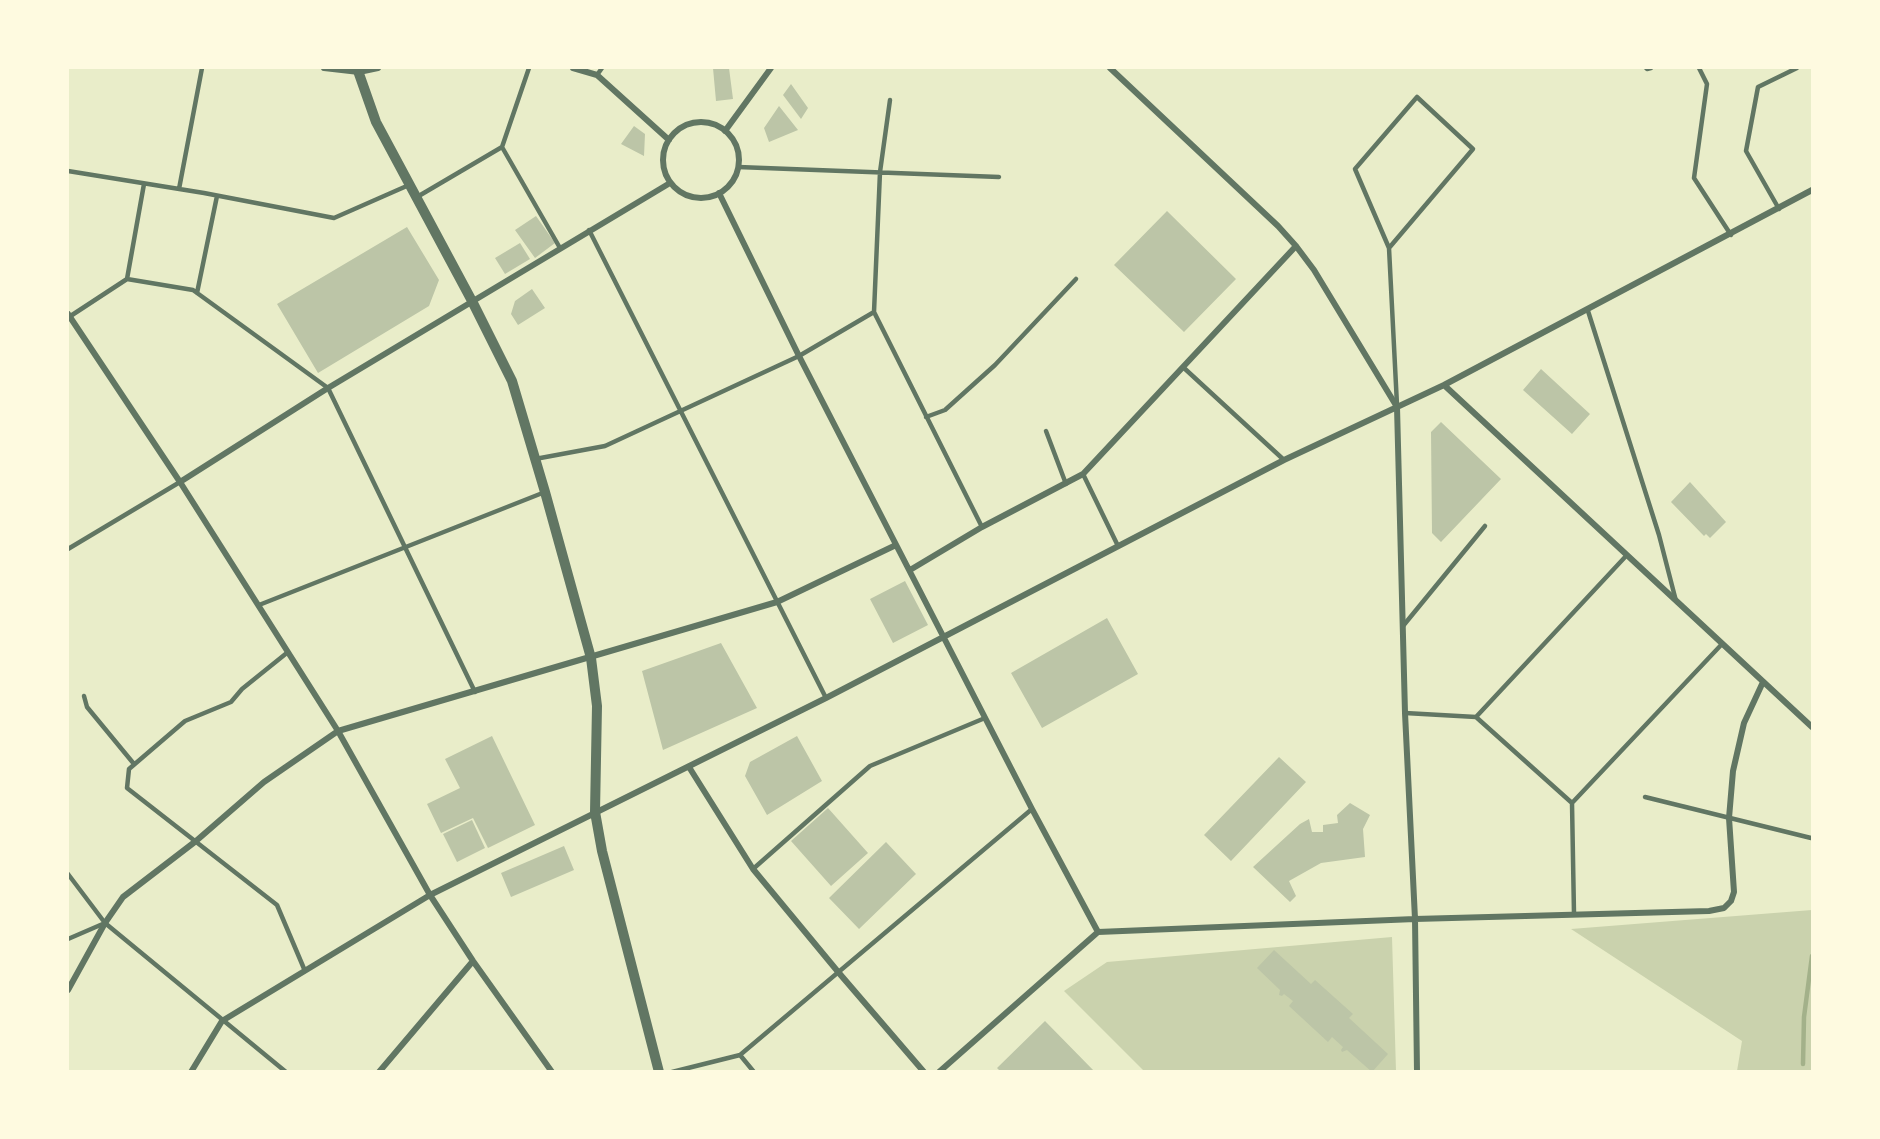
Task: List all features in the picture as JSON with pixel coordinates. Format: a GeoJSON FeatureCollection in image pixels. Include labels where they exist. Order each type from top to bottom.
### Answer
{"type":"FeatureCollection","features":[{"type":"Feature","properties":{"kind":"street"},"geometry":{"type":"LineString","coordinates":[[324,68],[358,70],[378,68]]}},
{"type":"Feature","properties":{"kind":"street"},"geometry":{"type":"LineString","coordinates":[[573,68],[597,75],[669,140]]}},
{"type":"Feature","properties":{"kind":"street"},"geometry":{"type":"LineString","coordinates":[[725,131],[771,68]]}},
{"type":"Feature","properties":{"kind":"street"},"geometry":{"type":"LineString","coordinates":[[1110,68],[1278,226],[1296,246],[1314,270],[1397,407],[1405,713],[1415,919],[1417,1071]]}},
{"type":"Feature","properties":{"kind":"street"},"geometry":{"type":"LineString","coordinates":[[358,70],[376,122],[512,381],[546,492],[591,658],[597,706],[595,812],[602,851],[659,1071]]}},
{"type":"Feature","properties":{"kind":"street"},"geometry":{"type":"LineString","coordinates":[[695,123],[716,126],[725,131],[736,147],[738,166],[735,177],[728,186],[719,194],[698,198],[687,196],[670,183],[663,162],[664,150],[676,132],[695,123]]}},
{"type":"Feature","properties":{"kind":"street"},"geometry":{"type":"LineString","coordinates":[[180,482],[328,388],[670,183]]}},
{"type":"Feature","properties":{"kind":"street"},"geometry":{"type":"LineString","coordinates":[[191,1071],[222,1021],[430,895],[826,698],[1284,460],[1444,386],[1812,190]]}},
{"type":"Feature","properties":{"kind":"street"},"geometry":{"type":"LineString","coordinates":[[719,194],[896,545],[1098,932]]}},
{"type":"Feature","properties":{"kind":"street"},"geometry":{"type":"LineString","coordinates":[[910,570],[982,527],[1083,474],[1296,246]]}},
{"type":"Feature","properties":{"kind":"street"},"geometry":{"type":"LineString","coordinates":[[68,316],[180,482],[259,605],[338,732],[430,895],[473,961],[552,1071]]}},
{"type":"Feature","properties":{"kind":"street"},"geometry":{"type":"LineString","coordinates":[[1444,386],[1812,728]]}},
{"type":"Feature","properties":{"kind":"street"},"geometry":{"type":"LineString","coordinates":[[68,990],[105,923],[123,897],[196,841],[264,782],[338,732],[777,602],[896,545]]}},
{"type":"Feature","properties":{"kind":"street"},"geometry":{"type":"LineString","coordinates":[[939,1071],[1098,932],[1415,919],[1709,911],[1724,908],[1731,901],[1734,892],[1729,818],[1733,771],[1744,723],[1763,682]]}},
{"type":"Feature","properties":{"kind":"street"},"geometry":{"type":"LineString","coordinates":[[689,766],[753,869],[838,973],[924,1071]]}},
{"type":"Feature","properties":{"kind":"street"},"geometry":{"type":"LineString","coordinates":[[379,1071],[473,961]]}},
{"type":"Feature","properties":{"kind":"lane"},"geometry":{"type":"LineString","coordinates":[[179,189],[202,68]]}},
{"type":"Feature","properties":{"kind":"lane"},"geometry":{"type":"LineString","coordinates":[[416,198],[502,147],[529,68]]}},
{"type":"Feature","properties":{"kind":"lane"},"geometry":{"type":"LineString","coordinates":[[597,75],[602,68]]}},
{"type":"Feature","properties":{"kind":"lane"},"geometry":{"type":"LineString","coordinates":[[1646,68],[1651,68]]}},
{"type":"Feature","properties":{"kind":"lane"},"geometry":{"type":"LineString","coordinates":[[1699,68],[1707,84],[1694,178],[1731,235]]}},
{"type":"Feature","properties":{"kind":"lane"},"geometry":{"type":"LineString","coordinates":[[1779,209],[1746,152],[1758,87],[1797,68]]}},
{"type":"Feature","properties":{"kind":"lane"},"geometry":{"type":"LineString","coordinates":[[1389,248],[1473,149],[1417,97],[1355,169],[1389,248],[1397,407]]}},
{"type":"Feature","properties":{"kind":"lane"},"geometry":{"type":"LineString","coordinates":[[890,100],[880,172],[874,312],[982,527]]}},
{"type":"Feature","properties":{"kind":"lane"},"geometry":{"type":"LineString","coordinates":[[502,147],[560,248]]}},
{"type":"Feature","properties":{"kind":"lane"},"geometry":{"type":"LineString","coordinates":[[738,166],[999,177]]}},
{"type":"Feature","properties":{"kind":"lane"},"geometry":{"type":"LineString","coordinates":[[68,171],[179,189],[334,219],[409,185]]}},
{"type":"Feature","properties":{"kind":"lane"},"geometry":{"type":"LineString","coordinates":[[127,279],[144,184]]}},
{"type":"Feature","properties":{"kind":"lane"},"geometry":{"type":"LineString","coordinates":[[197,293],[217,196]]}},
{"type":"Feature","properties":{"kind":"lane"},"geometry":{"type":"LineString","coordinates":[[589,230],[826,698]]}},
{"type":"Feature","properties":{"kind":"lane"},"geometry":{"type":"LineString","coordinates":[[68,316],[127,279],[193,290],[328,388],[474,693]]}},
{"type":"Feature","properties":{"kind":"lane"},"geometry":{"type":"LineString","coordinates":[[926,417],[945,410],[995,365],[1076,279]]}},
{"type":"Feature","properties":{"kind":"lane"},"geometry":{"type":"LineString","coordinates":[[1587,311],[1659,535],[1676,602]]}},
{"type":"Feature","properties":{"kind":"lane"},"geometry":{"type":"LineString","coordinates":[[535,459],[605,446],[799,356],[874,312]]}},
{"type":"Feature","properties":{"kind":"lane"},"geometry":{"type":"LineString","coordinates":[[1184,368],[1284,460]]}},
{"type":"Feature","properties":{"kind":"lane"},"geometry":{"type":"LineString","coordinates":[[1046,431],[1066,484]]}},
{"type":"Feature","properties":{"kind":"lane"},"geometry":{"type":"LineString","coordinates":[[1083,474],[1118,546]]}},
{"type":"Feature","properties":{"kind":"lane"},"geometry":{"type":"LineString","coordinates":[[68,549],[180,482]]}},
{"type":"Feature","properties":{"kind":"lane"},"geometry":{"type":"LineString","coordinates":[[259,605],[546,492]]}},
{"type":"Feature","properties":{"kind":"lane"},"geometry":{"type":"LineString","coordinates":[[1403,626],[1485,526]]}},
{"type":"Feature","properties":{"kind":"lane"},"geometry":{"type":"LineString","coordinates":[[1476,717],[1626,556]]}},
{"type":"Feature","properties":{"kind":"lane"},"geometry":{"type":"LineString","coordinates":[[1574,914],[1572,803],[1722,644]]}},
{"type":"Feature","properties":{"kind":"lane"},"geometry":{"type":"LineString","coordinates":[[288,652],[242,689],[231,702],[185,721],[134,764],[129,769],[127,788],[277,905],[304,970]]}},
{"type":"Feature","properties":{"kind":"lane"},"geometry":{"type":"LineString","coordinates":[[84,696],[87,707],[134,764]]}},
{"type":"Feature","properties":{"kind":"lane"},"geometry":{"type":"LineString","coordinates":[[1405,713],[1476,717],[1572,803]]}},
{"type":"Feature","properties":{"kind":"lane"},"geometry":{"type":"LineString","coordinates":[[753,869],[870,766],[985,718]]}},
{"type":"Feature","properties":{"kind":"lane"},"geometry":{"type":"LineString","coordinates":[[1644,797],[1811,838]]}},
{"type":"Feature","properties":{"kind":"lane"},"geometry":{"type":"LineString","coordinates":[[672,1071],[740,1055],[1032,809]]}},
{"type":"Feature","properties":{"kind":"lane"},"geometry":{"type":"LineString","coordinates":[[68,874],[105,923],[222,1021],[286,1071]]}},
{"type":"Feature","properties":{"kind":"lane"},"geometry":{"type":"LineString","coordinates":[[68,939],[105,923]]}},
{"type":"Feature","properties":{"kind":"lane"},"geometry":{"type":"LineString","coordinates":[[740,1055],[754,1071]]}},
{"type":"Feature","properties":{"kind":"green space"},"geometry":{"type":"Polygon","coordinates":[[[1812,910],[1812,1071],[1737,1071],[1742,1041],[1571,929],[1812,910]]]}},
{"type":"Feature","properties":{"kind":"green space"},"geometry":{"type":"Polygon","coordinates":[[[1392,937],[1396,1071],[1144,1071],[1064,991],[1107,962],[1392,937]]]}},
{"type":"Feature","properties":{"kind":"building"},"geometry":{"type":"Polygon","coordinates":[[[713,68],[729,68],[733,99],[716,101],[713,68]]]}},
{"type":"Feature","properties":{"kind":"building"},"geometry":{"type":"Polygon","coordinates":[[[791,84],[808,108],[801,119],[783,95],[791,84]]]}},
{"type":"Feature","properties":{"kind":"building"},"geometry":{"type":"Polygon","coordinates":[[[779,106],[798,130],[769,142],[764,128],[779,106]]]}},
{"type":"Feature","properties":{"kind":"building"},"geometry":{"type":"Polygon","coordinates":[[[634,126],[645,134],[644,156],[621,144],[634,126]]]}},
{"type":"Feature","properties":{"kind":"building"},"geometry":{"type":"Polygon","coordinates":[[[1167,211],[1236,279],[1184,332],[1114,265],[1167,211]]]}},
{"type":"Feature","properties":{"kind":"building"},"geometry":{"type":"Polygon","coordinates":[[[536,216],[555,243],[535,258],[515,230],[536,216]]]}},
{"type":"Feature","properties":{"kind":"building"},"geometry":{"type":"Polygon","coordinates":[[[407,227],[439,280],[429,306],[318,373],[277,304],[407,227]]]}},
{"type":"Feature","properties":{"kind":"building"},"geometry":{"type":"Polygon","coordinates":[[[520,243],[530,259],[505,274],[495,258],[520,243]]]}},
{"type":"Feature","properties":{"kind":"building"},"geometry":{"type":"Polygon","coordinates":[[[532,289],[545,308],[518,325],[511,314],[515,301],[532,289]]]}},
{"type":"Feature","properties":{"kind":"building"},"geometry":{"type":"Polygon","coordinates":[[[1541,369],[1590,414],[1572,434],[1523,390],[1541,369]]]}},
{"type":"Feature","properties":{"kind":"building"},"geometry":{"type":"Polygon","coordinates":[[[1441,422],[1501,479],[1441,542],[1432,533],[1431,432],[1441,422]]]}},
{"type":"Feature","properties":{"kind":"building"},"geometry":{"type":"Polygon","coordinates":[[[1690,482],[1726,522],[1710,538],[1706,534],[1704,536],[1671,502],[1690,482]]]}},
{"type":"Feature","properties":{"kind":"building"},"geometry":{"type":"Polygon","coordinates":[[[905,581],[928,625],[893,643],[870,599],[905,581]]]}},
{"type":"Feature","properties":{"kind":"building"},"geometry":{"type":"Polygon","coordinates":[[[1107,618],[1138,674],[1042,728],[1011,673],[1107,618]]]}},
{"type":"Feature","properties":{"kind":"building"},"geometry":{"type":"Polygon","coordinates":[[[721,643],[757,708],[663,750],[642,671],[721,643]]]}},
{"type":"Feature","properties":{"kind":"building"},"geometry":{"type":"Polygon","coordinates":[[[492,736],[535,825],[488,848],[473,818],[441,833],[427,804],[460,788],[445,759],[492,736]]]}},
{"type":"Feature","properties":{"kind":"building"},"geometry":{"type":"Polygon","coordinates":[[[797,736],[822,781],[767,815],[745,776],[750,762],[797,736]]]}},
{"type":"Feature","properties":{"kind":"building"},"geometry":{"type":"Polygon","coordinates":[[[1279,757],[1306,782],[1231,861],[1204,835],[1279,757]]]}},
{"type":"Feature","properties":{"kind":"building"},"geometry":{"type":"Polygon","coordinates":[[[1350,803],[1370,815],[1363,829],[1365,857],[1321,863],[1289,881],[1296,896],[1290,902],[1253,867],[1300,824],[1309,819],[1312,832],[1323,832],[1323,825],[1338,823],[1337,815],[1350,803]]]}},
{"type":"Feature","properties":{"kind":"building"},"geometry":{"type":"Polygon","coordinates":[[[828,808],[868,853],[831,886],[791,841],[828,808]]]}},
{"type":"Feature","properties":{"kind":"building"},"geometry":{"type":"Polygon","coordinates":[[[472,820],[485,848],[457,862],[443,834],[472,820]]]}},
{"type":"Feature","properties":{"kind":"building"},"geometry":{"type":"Polygon","coordinates":[[[886,842],[916,874],[859,929],[829,898],[886,842]]]}},
{"type":"Feature","properties":{"kind":"building"},"geometry":{"type":"Polygon","coordinates":[[[564,846],[574,870],[511,897],[501,873],[564,846]]]}},
{"type":"Feature","properties":{"kind":"building"},"geometry":{"type":"Polygon","coordinates":[[[1274,950],[1311,984],[1315,980],[1353,1014],[1349,1018],[1388,1054],[1372,1072],[1347,1050],[1342,1052],[1343,1047],[1332,1037],[1328,1042],[1289,1006],[1293,1001],[1284,994],[1279,995],[1280,990],[1257,968],[1274,950]]]}},
{"type":"Feature","properties":{"kind":"building"},"geometry":{"type":"Polygon","coordinates":[[[1045,1021],[1095,1072],[1001,1072],[997,1068],[1045,1021]]]}},
{"type":"Feature","properties":{"kind":"waterway"},"geometry":{"type":"LineString","coordinates":[[1803,1064],[1804,1017],[1812,956]]}}]}
